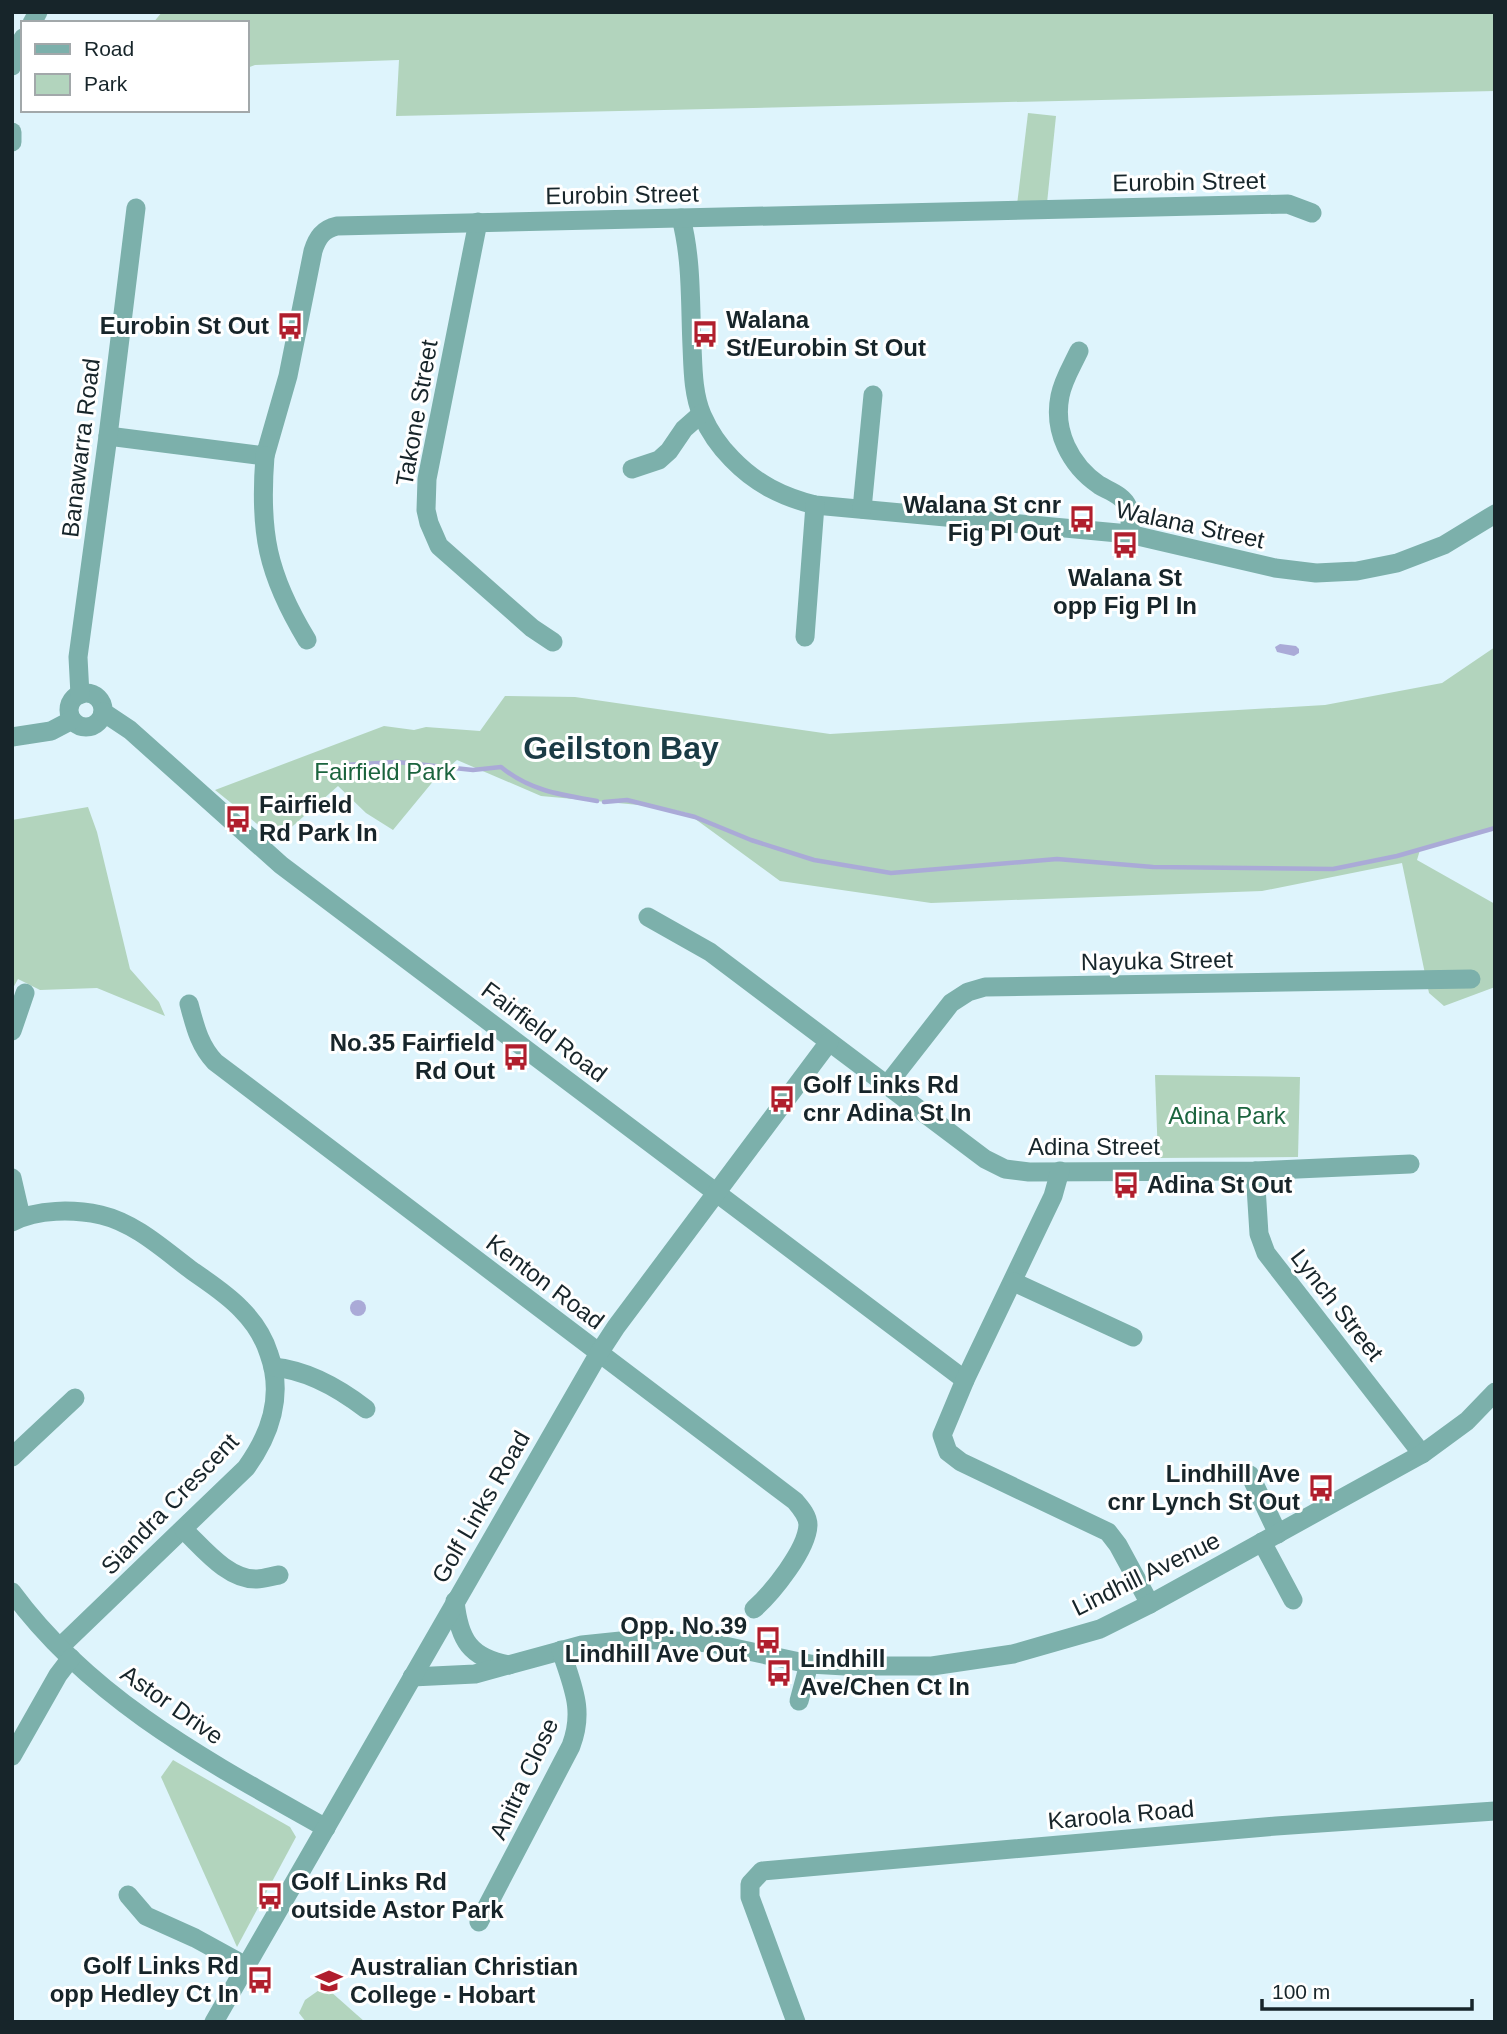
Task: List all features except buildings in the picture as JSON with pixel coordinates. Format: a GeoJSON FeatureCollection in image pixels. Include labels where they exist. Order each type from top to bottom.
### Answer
{"type":"FeatureCollection","features":[{"type":"Feature","properties":{"kind":"street"},"geometry":{"type":"LineString","coordinates":[[12,66],[21,43]]}},
{"type":"Feature","properties":{"kind":"street"},"geometry":{"type":"LineString","coordinates":[[12,132],[12,142]]}},
{"type":"Feature","properties":{"kind":"street","name":"Eurobin Street"},"geometry":{"type":"LineString","coordinates":[[307,640],[283,597],[268,555],[262,516],[265,456],[288,376],[313,251],[317,240],[329,228],[478,222],[1288,204],[1312,213]]}},
{"type":"Feature","properties":{"kind":"street","name":"Banawarra Road"},"geometry":{"type":"LineString","coordinates":[[79,695],[78,657],[136,208]]}},
{"type":"Feature","properties":{"kind":"street","name":"Walana Street"},"geometry":{"type":"LineString","coordinates":[[681,218],[688,252],[694,376],[701,414],[725,452],[755,480],[787,498],[815,505],[1129,534],[1275,568],[1334,573],[1376,568],[1418,556],[1444,545],[1495,514]]}},
{"type":"Feature","properties":{"kind":"street","name":"Takone Street"},"geometry":{"type":"LineString","coordinates":[[478,222],[427,479],[426,510],[433,535],[446,554],[532,628],[553,642]]}},
{"type":"Feature","properties":{"kind":"street"},"geometry":{"type":"LineString","coordinates":[[1079,351],[1060,395],[1058,415],[1061,433],[1068,450],[1085,474],[1122,498],[1128,506],[1131,516],[1129,534]]}},
{"type":"Feature","properties":{"kind":"street"},"geometry":{"type":"LineString","coordinates":[[862,509],[873,395]]}},
{"type":"Feature","properties":{"kind":"street"},"geometry":{"type":"LineString","coordinates":[[632,469],[659,460],[669,451],[684,429],[701,414]]}},
{"type":"Feature","properties":{"kind":"street"},"geometry":{"type":"LineString","coordinates":[[108,436],[265,456]]}},
{"type":"Feature","properties":{"kind":"street"},"geometry":{"type":"LineString","coordinates":[[805,637],[815,505]]}},
{"type":"Feature","properties":{"kind":"street"},"geometry":{"type":"LineString","coordinates":[[89,694],[98,698],[103,712],[98,722],[87,727],[76,725],[72,720],[69,706],[79,695],[89,694]]}},
{"type":"Feature","properties":{"kind":"street","name":"Fairfield Road"},"geometry":{"type":"LineString","coordinates":[[103,712],[130,730],[281,865],[965,1380]]}},
{"type":"Feature","properties":{"kind":"street"},"geometry":{"type":"LineString","coordinates":[[12,737],[51,731],[72,720]]}},
{"type":"Feature","properties":{"kind":"street","name":"Adina Street"},"geometry":{"type":"LineString","coordinates":[[649,917],[710,952],[996,1166],[1017,1172],[1255,1171],[1410,1164]]}},
{"type":"Feature","properties":{"kind":"street","name":"Nayuka Street"},"geometry":{"type":"LineString","coordinates":[[887,1085],[943,1010],[959,996],[975,989],[1471,979]]}},
{"type":"Feature","properties":{"kind":"street"},"geometry":{"type":"LineString","coordinates":[[12,1031],[26,993]]}},
{"type":"Feature","properties":{"kind":"street","name":"Kenton Road"},"geometry":{"type":"LineString","coordinates":[[189,1004],[198,1038],[205,1052],[215,1062],[802,1508],[808,1521],[806,1537],[778,1585],[754,1609]]}},
{"type":"Feature","properties":{"kind":"street","name":"Golf Links Road"},"geometry":{"type":"LineString","coordinates":[[214,2022],[599,1353],[829,1042]]}},
{"type":"Feature","properties":{"kind":"street"},"geometry":{"type":"LineString","coordinates":[[1060,1171],[1053,1196],[965,1380],[942,1436],[948,1452],[961,1462],[1108,1532],[1150,1604]]}},
{"type":"Feature","properties":{"kind":"street","name":"Lynch Street"},"geometry":{"type":"LineString","coordinates":[[1255,1171],[1259,1234],[1266,1253],[1422,1454]]}},
{"type":"Feature","properties":{"kind":"street"},"geometry":{"type":"LineString","coordinates":[[12,1178],[17,1220]]}},
{"type":"Feature","properties":{"kind":"street","name":"Siandra Crescent"},"geometry":{"type":"LineString","coordinates":[[12,1756],[58,1675],[66,1653],[246,1468],[258,1452],[272,1420],[275,1402],[273,1367],[261,1337],[241,1309],[137,1230],[103,1215],[83,1212],[41,1213],[17,1220]]}},
{"type":"Feature","properties":{"kind":"street"},"geometry":{"type":"LineString","coordinates":[[1014,1282],[1133,1337]]}},
{"type":"Feature","properties":{"kind":"street"},"geometry":{"type":"LineString","coordinates":[[273,1367],[301,1373],[342,1392],[366,1409]]}},
{"type":"Feature","properties":{"kind":"street","name":"Lindhill Avenue"},"geometry":{"type":"LineString","coordinates":[[412,1676],[475,1674],[561,1650],[609,1640],[676,1640],[739,1648],[809,1664],[932,1666],[1013,1654],[1086,1634],[1150,1604],[1422,1454],[1467,1421],[1495,1392]]}},
{"type":"Feature","properties":{"kind":"street"},"geometry":{"type":"LineString","coordinates":[[12,1457],[75,1398]]}},
{"type":"Feature","properties":{"kind":"street"},"geometry":{"type":"LineString","coordinates":[[1250,1475],[1293,1600]]}},
{"type":"Feature","properties":{"kind":"street"},"geometry":{"type":"LineString","coordinates":[[184,1530],[236,1574],[258,1579],[279,1575]]}},
{"type":"Feature","properties":{"kind":"street","name":"Astor Drive"},"geometry":{"type":"LineString","coordinates":[[12,1592],[66,1653],[131,1710],[187,1749],[326,1828]]}},
{"type":"Feature","properties":{"kind":"street"},"geometry":{"type":"LineString","coordinates":[[455,1601],[457,1622],[469,1646],[489,1661],[511,1665]]}},
{"type":"Feature","properties":{"kind":"street","name":"Anitra Close"},"geometry":{"type":"LineString","coordinates":[[479,1922],[576,1732],[578,1707],[561,1650]]}},
{"type":"Feature","properties":{"kind":"street"},"geometry":{"type":"LineString","coordinates":[[799,1701],[809,1664]]}},
{"type":"Feature","properties":{"kind":"street","name":"Karoola Road"},"geometry":{"type":"LineString","coordinates":[[796,2022],[750,1897],[750,1884],[762,1871],[1495,1811]]}},
{"type":"Feature","properties":{"kind":"street"},"geometry":{"type":"LineString","coordinates":[[128,1895],[146,1916],[195,1938],[246,1966]]}},
{"type":"Feature","properties":{"kind":"green space"},"geometry":{"type":"Polygon","coordinates":[[[162,12],[1495,12],[1495,91],[396,116],[399,60],[255,65],[248,68],[248,21],[155,21],[162,12]]]}},
{"type":"Feature","properties":{"kind":"green space"},"geometry":{"type":"Polygon","coordinates":[[[1028,113],[1056,116],[1047,203],[1017,205],[1028,113]]]}},
{"type":"Feature","properties":{"kind":"green space","name":"Fairfield Park"},"geometry":{"type":"Polygon","coordinates":[[[1495,647],[1495,828],[1420,850],[1417,860],[1495,904],[1495,987],[1444,1006],[1429,993],[1402,863],[1262,891],[931,903],[780,881],[687,813],[661,807],[541,796],[457,760],[435,779],[393,830],[366,813],[338,786],[277,840],[215,790],[384,726],[414,730],[426,727],[480,731],[505,696],[575,697],[830,734],[1325,705],[1442,683],[1495,647]]]}},
{"type":"Feature","properties":{"kind":"green space"},"geometry":{"type":"Polygon","coordinates":[[[88,807],[97,832],[130,969],[159,1002],[165,1016],[97,988],[40,990],[18,979],[12,990],[12,820],[88,807]]]}},
{"type":"Feature","properties":{"kind":"green space","name":"Adina Park"},"geometry":{"type":"Polygon","coordinates":[[[1155,1075],[1300,1077],[1298,1157],[1158,1158],[1155,1075]]]}},
{"type":"Feature","properties":{"kind":"green space"},"geometry":{"type":"Polygon","coordinates":[[[173,1760],[290,1827],[296,1837],[237,1947],[161,1777],[173,1760]]]}},
{"type":"Feature","properties":{"kind":"green space"},"geometry":{"type":"Polygon","coordinates":[[[322,1988],[330,1991],[365,2022],[306,2022],[299,2013],[305,2000],[322,1988]]]}},
{"type":"Feature","properties":{"kind":"water"},"geometry":{"type":"Polygon","coordinates":[[[1280,644],[1296,646],[1299,653],[1294,656],[1277,652],[1275,647],[1280,644]]]}},
{"type":"Feature","properties":{"kind":"water"},"geometry":{"type":"Polygon","coordinates":[[[358,1300],[364,1302],[364,1314],[358,1316],[352,1314],[350,1308],[352,1302],[358,1300]]]}},
{"type":"Feature","properties":{"kind":"waterway"},"geometry":{"type":"LineString","coordinates":[[345,765],[397,762],[473,770],[501,767],[535,787],[597,801]]}},
{"type":"Feature","properties":{"kind":"waterway"},"geometry":{"type":"LineString","coordinates":[[604,802],[627,800],[695,817],[751,840],[814,860],[891,873],[1057,859],[1153,867],[1333,869],[1397,856],[1495,828]]}},
{"type":"Feature","properties":{"kind":"place","name":"Eurobin St Out"},"geometry":{"type":"Point","coordinates":[290,326]}},
{"type":"Feature","properties":{"kind":"place","name":"Walana St/Eurobin St Out"},"geometry":{"type":"Point","coordinates":[705,334]}},
{"type":"Feature","properties":{"kind":"place","name":"Walana St cnr Fig Pl Out"},"geometry":{"type":"Point","coordinates":[1082,519]}},
{"type":"Feature","properties":{"kind":"place","name":"Walana St opp Fig Pl In"},"geometry":{"type":"Point","coordinates":[1125,545]}},
{"type":"Feature","properties":{"kind":"place","name":"Fairfield Rd Park In"},"geometry":{"type":"Point","coordinates":[238,819]}},
{"type":"Feature","properties":{"kind":"place","name":"No.35 Fairfield Rd Out"},"geometry":{"type":"Point","coordinates":[516,1057]}},
{"type":"Feature","properties":{"kind":"place","name":"Golf Links Rd cnr Adina St In"},"geometry":{"type":"Point","coordinates":[782,1099]}},
{"type":"Feature","properties":{"kind":"place","name":"Adina St Out"},"geometry":{"type":"Point","coordinates":[1126,1185]}},
{"type":"Feature","properties":{"kind":"place","name":"Lindhill Ave cnr Lynch St Out"},"geometry":{"type":"Point","coordinates":[1321,1488]}},
{"type":"Feature","properties":{"kind":"place","name":"Opp. No.39 Lindhill Ave Out"},"geometry":{"type":"Point","coordinates":[768,1640]}},
{"type":"Feature","properties":{"kind":"place","name":"Lindhill Ave/Chen Ct In"},"geometry":{"type":"Point","coordinates":[779,1673]}},
{"type":"Feature","properties":{"kind":"place","name":"Golf Links Rd outside Astor Park"},"geometry":{"type":"Point","coordinates":[270,1896]}},
{"type":"Feature","properties":{"kind":"place","name":"Golf Links Rd opp Hedley Ct In"},"geometry":{"type":"Point","coordinates":[260,1980]}},
{"type":"Feature","properties":{"kind":"place","name":"Australian Christian College - Hobart"},"geometry":{"type":"Point","coordinates":[329,1981]}},
{"type":"Feature","properties":{"kind":"district","name":"Geilston Bay"},"geometry":{"type":"Point","coordinates":[621,748]}}]}
